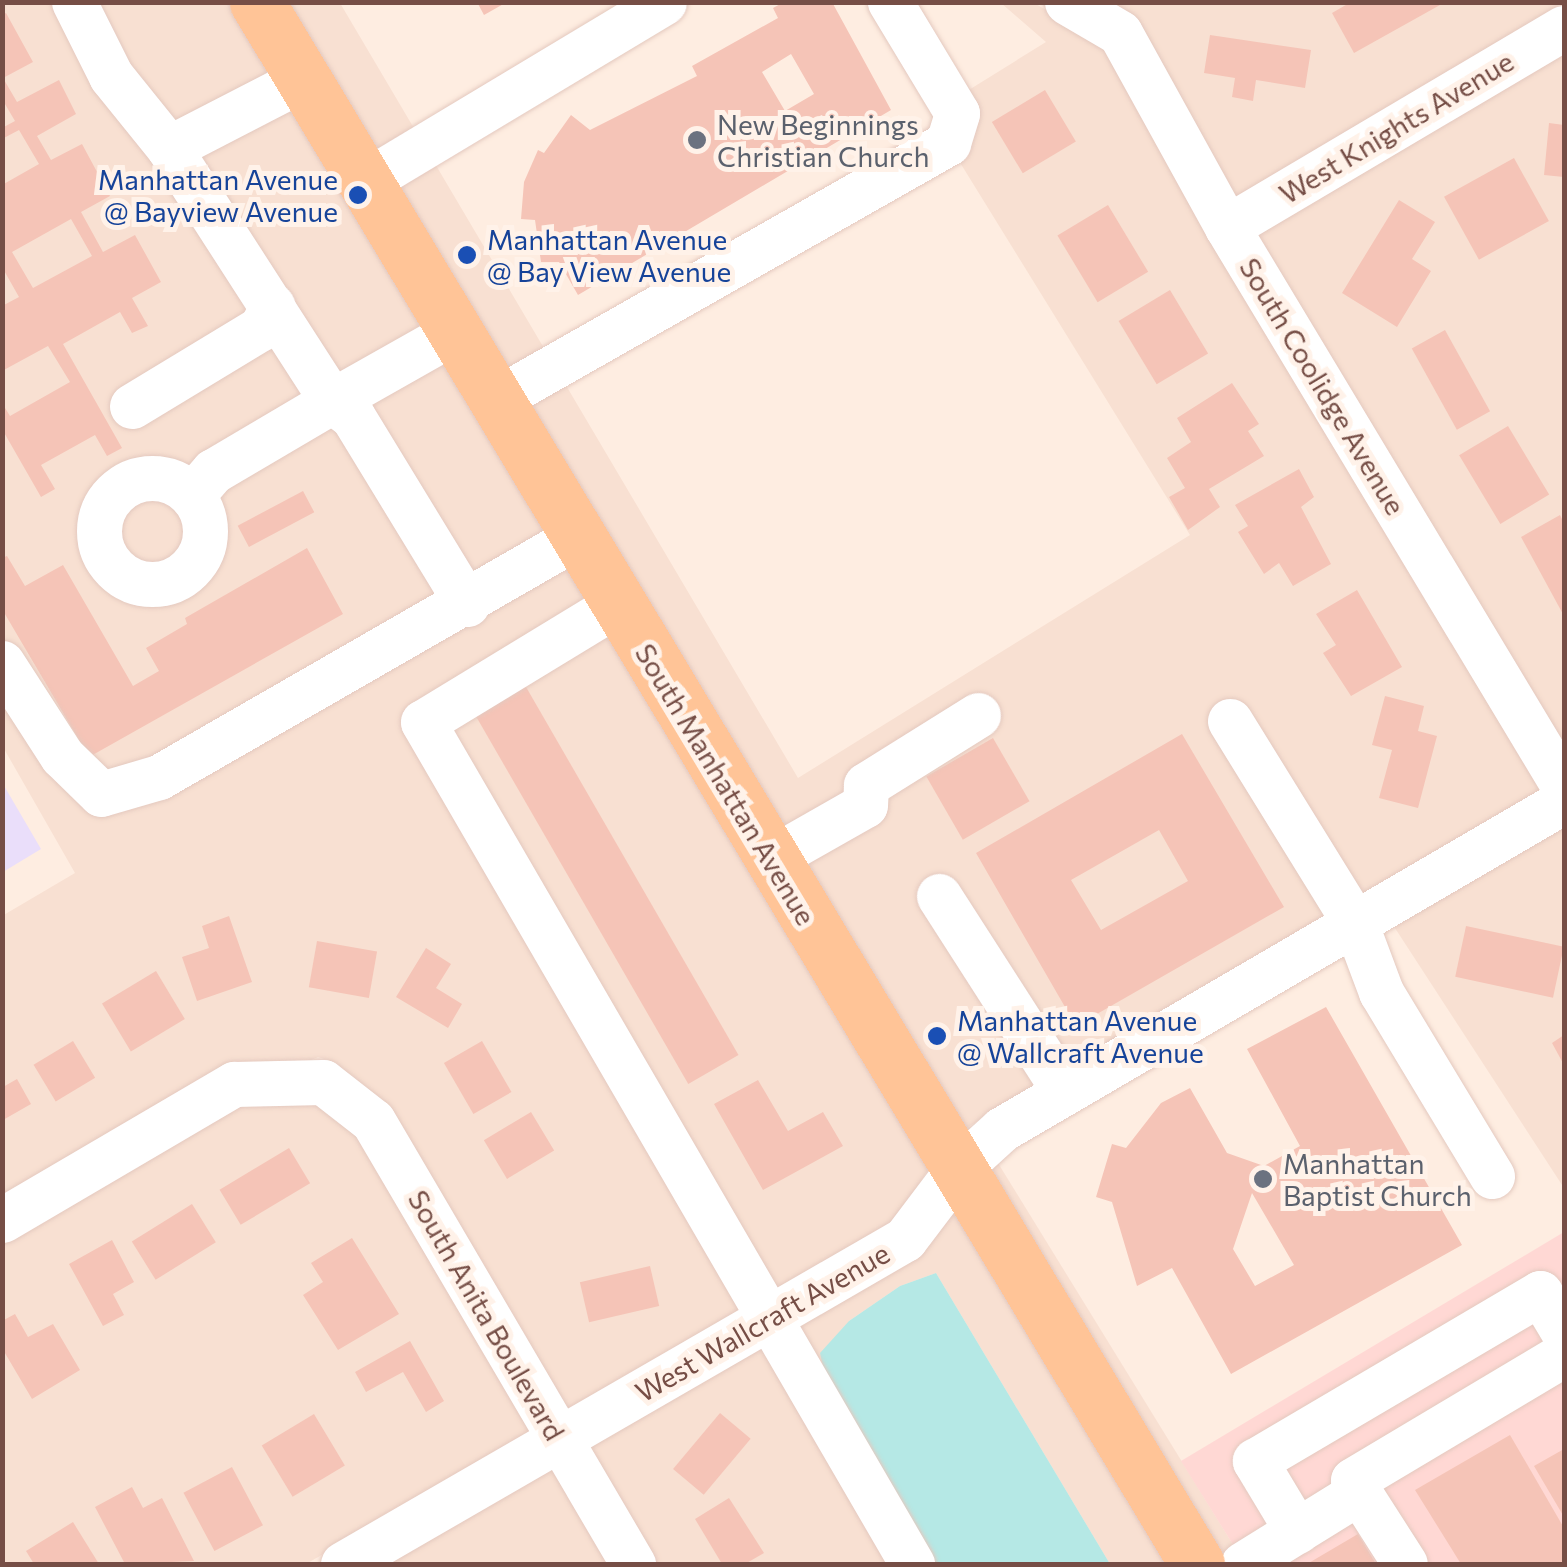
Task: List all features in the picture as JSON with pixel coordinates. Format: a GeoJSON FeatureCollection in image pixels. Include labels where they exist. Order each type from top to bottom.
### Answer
{"type":"FeatureCollection","features":[{"type":"Feature","properties":{"kind":"main road","name":"South Manhattan Avenue"},"geometry":{"type":"LineString","coordinates":[[257,2],[1197,1564]]}},
{"type":"Feature","properties":{"kind":"street"},"geometry":{"type":"LineString","coordinates":[[74,2],[111,76],[169,148],[332,401],[353,416],[467,604]]}},
{"type":"Feature","properties":{"kind":"street"},"geometry":{"type":"LineString","coordinates":[[363,183],[664,2]]}},
{"type":"Feature","properties":{"kind":"street"},"geometry":{"type":"LineString","coordinates":[[495,400],[948,143],[957,113],[890,2]]}},
{"type":"Feature","properties":{"kind":"street","name":"South Coolidge Avenue"},"geometry":{"type":"LineString","coordinates":[[1067,2],[1120,33],[1228,227],[1564,787]]}},
{"type":"Feature","properties":{"kind":"street","name":"West Knights Avenue"},"geometry":{"type":"LineString","coordinates":[[1228,227],[1564,28]]}},
{"type":"Feature","properties":{"kind":"street"},"geometry":{"type":"LineString","coordinates":[[169,148],[302,80]]}},
{"type":"Feature","properties":{"kind":"street"},"geometry":{"type":"LineString","coordinates":[[132,406],[262,328],[272,306]]}},
{"type":"Feature","properties":{"kind":"street"},"geometry":{"type":"LineString","coordinates":[[192,495],[213,471],[454,332]]}},
{"type":"Feature","properties":{"kind":"street"},"geometry":{"type":"LineString","coordinates":[[2,663],[62,756],[101,794],[159,777],[467,604],[578,536]]}},
{"type":"Feature","properties":{"kind":"street"},"geometry":{"type":"LineString","coordinates":[[618,603],[424,722],[912,1564]]}},
{"type":"Feature","properties":{"kind":"street"},"geometry":{"type":"LineString","coordinates":[[770,859],[865,805],[866,784],[978,715]]}},
{"type":"Feature","properties":{"kind":"street"},"geometry":{"type":"LineString","coordinates":[[1230,721],[1356,925],[1381,992],[1492,1176]]}},
{"type":"Feature","properties":{"kind":"street","name":"West Wallcraft Avenue"},"geometry":{"type":"LineString","coordinates":[[343,1564],[905,1239],[958,1170],[1002,1128],[1564,801]]}},
{"type":"Feature","properties":{"kind":"street"},"geometry":{"type":"LineString","coordinates":[[939,896],[1065,1092]]}},
{"type":"Feature","properties":{"kind":"street","name":"South Anita Boulevard"},"geometry":{"type":"LineString","coordinates":[[2,1220],[234,1084],[323,1082],[372,1121],[634,1564]]}},
{"type":"Feature","properties":{"kind":"street"},"geometry":{"type":"LineString","coordinates":[[1298,1530],[1255,1461],[1540,1293],[1564,1333]]}},
{"type":"Feature","properties":{"kind":"street"},"geometry":{"type":"LineString","coordinates":[[1405,1564],[1352,1480],[1564,1354]]}},
{"type":"Feature","properties":{"kind":"street"},"geometry":{"type":"LineString","coordinates":[[1243,1564],[1359,1492]]}},
{"type":"Feature","properties":{"kind":"shaded area"},"geometry":{"type":"Polygon","coordinates":[[[1564,2],[1232,202],[1101,3],[1564,2]]]}},
{"type":"Feature","properties":{"kind":"shaded area"},"geometry":{"type":"Polygon","coordinates":[[[3,3],[238,3],[941,1150],[892,1225],[565,1415],[337,1063],[318,1057],[3,1198],[2,916],[75,873],[3,747],[3,3]]]}},
{"type":"Feature","properties":{"kind":"shaded area"},"geometry":{"type":"Polygon","coordinates":[[[276,3],[340,3],[415,130],[368,159],[276,3]]]}},
{"type":"Feature","properties":{"kind":"shaded area"},"geometry":{"type":"Polygon","coordinates":[[[1001,3],[1034,3],[1108,46],[1547,790],[966,1128],[387,191],[434,162],[798,778],[1190,535],[930,114],[1046,42],[1001,3]]]}},
{"type":"Feature","properties":{"kind":"shaded area"},"geometry":{"type":"Polygon","coordinates":[[[1564,50],[1564,753],[1251,234],[1564,50]]]}},
{"type":"Feature","properties":{"kind":"shaded area"},"geometry":{"type":"Polygon","coordinates":[[[3,784],[41,849],[2,872],[3,784]]]}},
{"type":"Feature","properties":{"kind":"shaded area"},"geometry":{"type":"Polygon","coordinates":[[[1564,823],[1564,1188],[1393,925],[1564,823]]]}},
{"type":"Feature","properties":{"kind":"shaded area"},"geometry":{"type":"Polygon","coordinates":[[[319,1100],[360,1132],[536,1431],[306,1564],[3,1564],[2,1242],[241,1102],[319,1100]]]}},
{"type":"Feature","properties":{"kind":"shaded area"},"geometry":{"type":"Polygon","coordinates":[[[993,1155],[1245,1564],[1224,1564],[985,1160],[993,1155]]]}},
{"type":"Feature","properties":{"kind":"shaded area"},"geometry":{"type":"Polygon","coordinates":[[[962,1185],[1186,1564],[1110,1564],[936,1273],[900,1286],[849,1321],[930,1564],[653,1564],[584,1446],[962,1185]]]}},
{"type":"Feature","properties":{"kind":"shaded area"},"geometry":{"type":"Polygon","coordinates":[[[1564,1232],[1564,1564],[1245,1564],[1181,1461],[1564,1232]]]}},
{"type":"Feature","properties":{"kind":"shaded area"},"geometry":{"type":"Polygon","coordinates":[[[555,1463],[614,1564],[380,1564],[555,1463]]]}},
{"type":"Feature","properties":{"kind":"water"},"geometry":{"type":"Polygon","coordinates":[[[936,1273],[1110,1564],[930,1564],[830,1400],[820,1353],[849,1321],[900,1286],[936,1273]]]}},
{"type":"Feature","properties":{"kind":"building"},"geometry":{"type":"Polygon","coordinates":[[[477,2],[507,2],[484,15],[477,2]]]}},
{"type":"Feature","properties":{"kind":"building","name":"New Beginnings Christian Church"},"geometry":{"type":"Polygon","coordinates":[[[784,2],[832,2],[891,110],[578,295],[559,262],[541,262],[535,220],[521,219],[524,182],[538,150],[544,153],[571,115],[590,130],[697,76],[692,66],[778,18],[773,8],[784,2]],[[791,54],[762,72],[785,111],[814,94],[791,54]]]}},
{"type":"Feature","properties":{"kind":"building"},"geometry":{"type":"Polygon","coordinates":[[[1351,2],[1440,5],[1354,53],[1332,13],[1351,2]]]}},
{"type":"Feature","properties":{"kind":"building"},"geometry":{"type":"Polygon","coordinates":[[[6,13],[33,62],[3,78],[17,102],[59,80],[76,114],[37,136],[51,160],[82,144],[110,196],[81,212],[103,252],[135,235],[161,282],[132,298],[148,326],[132,333],[120,312],[63,344],[122,448],[107,456],[95,435],[41,465],[55,489],[41,497],[2,429],[2,403],[10,416],[70,382],[48,346],[2,371],[2,306],[19,297],[2,267],[2,185],[39,164],[19,130],[2,139],[2,128],[15,121],[2,99],[2,15],[6,13]],[[71,219],[12,252],[33,288],[92,256],[71,219]]]}},
{"type":"Feature","properties":{"kind":"building"},"geometry":{"type":"Polygon","coordinates":[[[1210,35],[1311,50],[1305,88],[1256,80],[1253,101],[1232,97],[1235,78],[1204,73],[1210,35]]]}},
{"type":"Feature","properties":{"kind":"building"},"geometry":{"type":"Polygon","coordinates":[[[1045,90],[1076,141],[1023,173],[992,122],[1045,90]]]}},
{"type":"Feature","properties":{"kind":"building"},"geometry":{"type":"Polygon","coordinates":[[[1549,123],[1564,125],[1564,177],[1544,175],[1549,123]]]}},
{"type":"Feature","properties":{"kind":"building"},"geometry":{"type":"Polygon","coordinates":[[[1514,158],[1549,221],[1479,260],[1444,197],[1514,158]]]}},
{"type":"Feature","properties":{"kind":"building"},"geometry":{"type":"Polygon","coordinates":[[[1399,200],[1435,222],[1412,259],[1431,271],[1397,327],[1342,293],[1399,200]]]}},
{"type":"Feature","properties":{"kind":"building"},"geometry":{"type":"Polygon","coordinates":[[[1108,205],[1148,272],[1098,302],[1057,235],[1108,205]]]}},
{"type":"Feature","properties":{"kind":"building"},"geometry":{"type":"Polygon","coordinates":[[[1170,290],[1208,353],[1157,384],[1119,321],[1170,290]]]}},
{"type":"Feature","properties":{"kind":"building"},"geometry":{"type":"Polygon","coordinates":[[[1445,330],[1490,411],[1457,430],[1412,348],[1445,330]]]}},
{"type":"Feature","properties":{"kind":"building"},"geometry":{"type":"Polygon","coordinates":[[[1232,383],[1259,424],[1248,431],[1264,456],[1209,489],[1220,507],[1188,530],[1169,497],[1185,488],[1167,458],[1191,442],[1177,418],[1232,383]]]}},
{"type":"Feature","properties":{"kind":"building"},"geometry":{"type":"Polygon","coordinates":[[[1508,426],[1549,495],[1500,524],[1459,455],[1508,426]]]}},
{"type":"Feature","properties":{"kind":"building"},"geometry":{"type":"Polygon","coordinates":[[[1299,469],[1314,497],[1301,507],[1331,564],[1293,586],[1279,563],[1264,574],[1238,532],[1248,526],[1235,505],[1299,469]]]}},
{"type":"Feature","properties":{"kind":"building"},"geometry":{"type":"Polygon","coordinates":[[[303,491],[314,512],[249,547],[238,526],[303,491]]]}},
{"type":"Feature","properties":{"kind":"building"},"geometry":{"type":"Polygon","coordinates":[[[1560,515],[1564,523],[1564,616],[1521,537],[1560,515]]]}},
{"type":"Feature","properties":{"kind":"building"},"geometry":{"type":"Polygon","coordinates":[[[307,548],[343,614],[89,757],[2,609],[2,558],[7,556],[25,586],[63,565],[133,686],[159,671],[146,648],[187,624],[185,618],[307,548]]]}},
{"type":"Feature","properties":{"kind":"building"},"geometry":{"type":"Polygon","coordinates":[[[1357,590],[1402,667],[1351,696],[1323,653],[1336,645],[1316,614],[1357,590]]]}},
{"type":"Feature","properties":{"kind":"building"},"geometry":{"type":"Polygon","coordinates":[[[522,680],[738,1055],[688,1084],[472,709],[522,680]]]}},
{"type":"Feature","properties":{"kind":"building"},"geometry":{"type":"Polygon","coordinates":[[[1385,696],[1424,706],[1418,731],[1437,736],[1418,808],[1379,798],[1392,750],[1372,745],[1385,696]]]}},
{"type":"Feature","properties":{"kind":"building"},"geometry":{"type":"Polygon","coordinates":[[[1182,734],[1284,907],[1076,1026],[976,853],[1182,734]],[[1159,830],[1071,880],[1101,930],[1188,881],[1159,830]]]}},
{"type":"Feature","properties":{"kind":"building"},"geometry":{"type":"Polygon","coordinates":[[[993,738],[1030,801],[963,840],[926,776],[993,738]]]}},
{"type":"Feature","properties":{"kind":"building"},"geometry":{"type":"Polygon","coordinates":[[[229,916],[252,982],[197,1001],[182,957],[209,948],[202,926],[229,916]]]}},
{"type":"Feature","properties":{"kind":"building"},"geometry":{"type":"Polygon","coordinates":[[[1466,926],[1564,947],[1553,998],[1455,977],[1466,926]]]}},
{"type":"Feature","properties":{"kind":"building"},"geometry":{"type":"Polygon","coordinates":[[[317,941],[377,952],[369,998],[309,987],[317,941]]]}},
{"type":"Feature","properties":{"kind":"building"},"geometry":{"type":"Polygon","coordinates":[[[426,948],[451,964],[436,988],[462,1004],[448,1028],[396,997],[426,948]]]}},
{"type":"Feature","properties":{"kind":"building"},"geometry":{"type":"Polygon","coordinates":[[[156,971],[185,1019],[131,1051],[102,1003],[156,971]]]}},
{"type":"Feature","properties":{"kind":"building","name":"Manhattan Baptist Church"},"geometry":{"type":"Polygon","coordinates":[[[1326,1007],[1462,1245],[1231,1374],[1172,1268],[1137,1286],[1112,1202],[1096,1197],[1112,1144],[1126,1148],[1161,1103],[1190,1088],[1227,1153],[1264,1166],[1300,1146],[1247,1049],[1326,1007]],[[1252,1193],[1233,1249],[1255,1286],[1294,1265],[1252,1193]]]}},
{"type":"Feature","properties":{"kind":"building"},"geometry":{"type":"Polygon","coordinates":[[[1564,1035],[1564,1065],[1552,1043],[1564,1035]]]}},
{"type":"Feature","properties":{"kind":"building"},"geometry":{"type":"Polygon","coordinates":[[[73,1041],[95,1078],[56,1102],[34,1065],[73,1041]]]}},
{"type":"Feature","properties":{"kind":"building"},"geometry":{"type":"Polygon","coordinates":[[[482,1041],[512,1092],[473,1114],[444,1063],[482,1041]]]}},
{"type":"Feature","properties":{"kind":"building"},"geometry":{"type":"Polygon","coordinates":[[[17,1079],[31,1104],[3,1120],[3,1087],[17,1079]]]}},
{"type":"Feature","properties":{"kind":"building"},"geometry":{"type":"Polygon","coordinates":[[[758,1080],[788,1131],[823,1112],[843,1146],[763,1190],[714,1104],[758,1080]]]}},
{"type":"Feature","properties":{"kind":"building"},"geometry":{"type":"Polygon","coordinates":[[[531,1112],[554,1151],[507,1179],[484,1140],[531,1112]]]}},
{"type":"Feature","properties":{"kind":"building"},"geometry":{"type":"Polygon","coordinates":[[[289,1148],[310,1183],[241,1225],[220,1190],[289,1148]]]}},
{"type":"Feature","properties":{"kind":"building"},"geometry":{"type":"Polygon","coordinates":[[[192,1204],[216,1242],[156,1280],[132,1242],[192,1204]]]}},
{"type":"Feature","properties":{"kind":"building"},"geometry":{"type":"Polygon","coordinates":[[[352,1238],[399,1314],[338,1350],[303,1295],[323,1282],[311,1263],[352,1238]]]}},
{"type":"Feature","properties":{"kind":"building"},"geometry":{"type":"Polygon","coordinates":[[[112,1240],[134,1282],[113,1294],[124,1315],[103,1326],[69,1264],[112,1240]]]}},
{"type":"Feature","properties":{"kind":"building"},"geometry":{"type":"Polygon","coordinates":[[[650,1266],[659,1306],[589,1322],[580,1282],[650,1266]]]}},
{"type":"Feature","properties":{"kind":"building"},"geometry":{"type":"Polygon","coordinates":[[[15,1314],[28,1337],[53,1324],[80,1370],[32,1399],[2,1348],[2,1321],[15,1314]]]}},
{"type":"Feature","properties":{"kind":"building"},"geometry":{"type":"Polygon","coordinates":[[[410,1341],[444,1401],[426,1412],[403,1372],[366,1392],[355,1372],[410,1341]]]}},
{"type":"Feature","properties":{"kind":"building"},"geometry":{"type":"Polygon","coordinates":[[[720,1413],[751,1439],[704,1495],[673,1469],[720,1413]]]}},
{"type":"Feature","properties":{"kind":"building"},"geometry":{"type":"Polygon","coordinates":[[[314,1414],[345,1465],[293,1497],[262,1445],[314,1414]]]}},
{"type":"Feature","properties":{"kind":"building"},"geometry":{"type":"Polygon","coordinates":[[[1510,1435],[1564,1528],[1564,1564],[1461,1564],[1415,1490],[1510,1435]]]}},
{"type":"Feature","properties":{"kind":"building"},"geometry":{"type":"Polygon","coordinates":[[[1564,1449],[1564,1517],[1534,1466],[1564,1449]]]}},
{"type":"Feature","properties":{"kind":"building"},"geometry":{"type":"Polygon","coordinates":[[[232,1467],[263,1525],[214,1551],[183,1493],[232,1467]]]}},
{"type":"Feature","properties":{"kind":"building"},"geometry":{"type":"Polygon","coordinates":[[[132,1487],[143,1508],[162,1498],[194,1561],[125,1564],[95,1507],[132,1487]]]}},
{"type":"Feature","properties":{"kind":"building"},"geometry":{"type":"Polygon","coordinates":[[[729,1498],[764,1553],[745,1564],[722,1564],[695,1519],[729,1498]]]}},
{"type":"Feature","properties":{"kind":"building"},"geometry":{"type":"Polygon","coordinates":[[[73,1522],[99,1564],[34,1564],[26,1551],[73,1522]]]}},
{"type":"Feature","properties":{"kind":"building"},"geometry":{"type":"Polygon","coordinates":[[[1358,1534],[1376,1564],[1307,1564],[1358,1534]]]}},
{"type":"Feature","properties":{"kind":"place","name":"New Beginnings Christian Church"},"geometry":{"type":"Point","coordinates":[697,140]}},
{"type":"Feature","properties":{"kind":"place","name":"Manhattan Avenue @ Bayview Avenue"},"geometry":{"type":"Point","coordinates":[358,195]}},
{"type":"Feature","properties":{"kind":"place","name":"Manhattan Avenue @ Bay View Avenue"},"geometry":{"type":"Point","coordinates":[467,255]}},
{"type":"Feature","properties":{"kind":"place","name":"Manhattan Avenue @ Wallcraft Avenue"},"geometry":{"type":"Point","coordinates":[937,1036]}},
{"type":"Feature","properties":{"kind":"place","name":"Manhattan Baptist Church"},"geometry":{"type":"Point","coordinates":[1263,1179]}}]}
